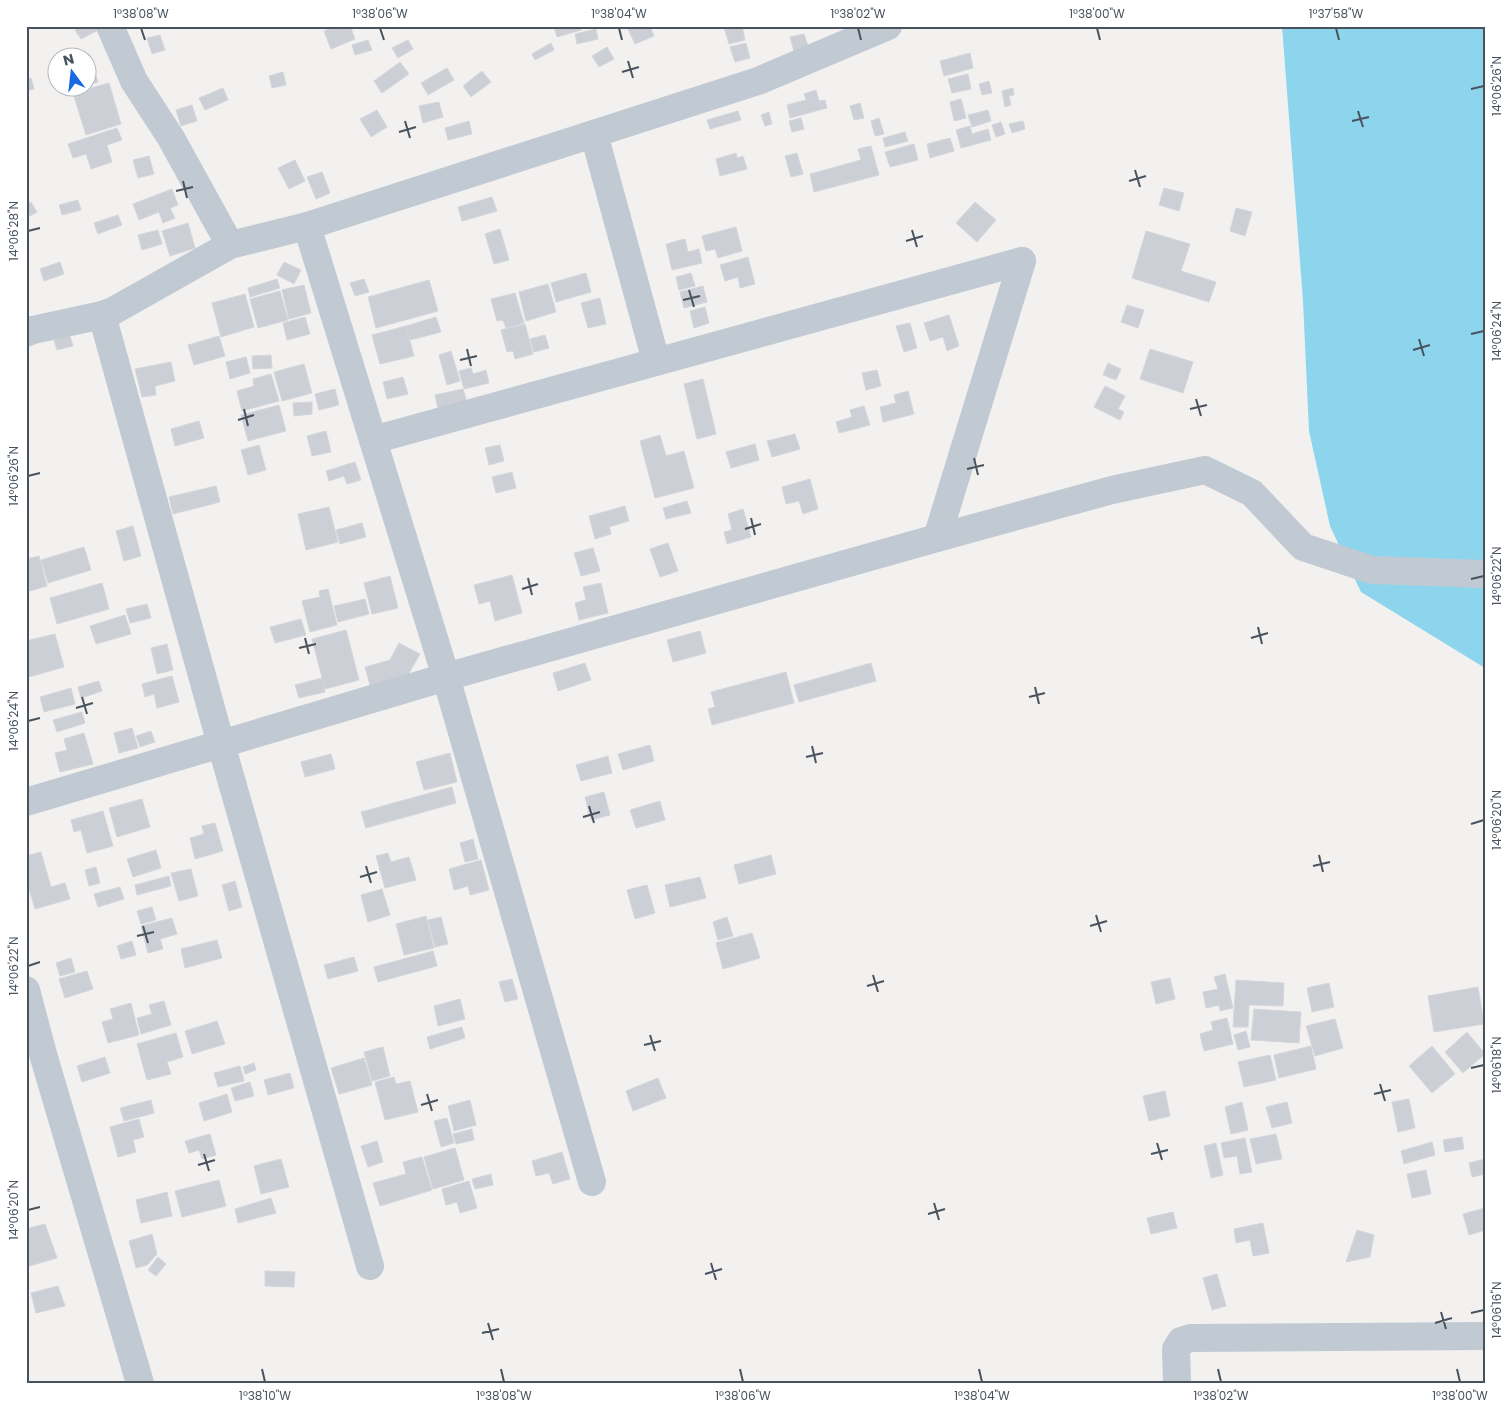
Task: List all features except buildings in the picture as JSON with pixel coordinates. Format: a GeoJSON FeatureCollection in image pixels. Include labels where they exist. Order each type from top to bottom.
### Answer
{"type":"FeatureCollection","features":[{"type":"Feature","properties":{"kind":"street"},"geometry":{"type":"LineString","coordinates":[[110,26],[134,82],[171,138],[230,245]]}},
{"type":"Feature","properties":{"kind":"street"},"geometry":{"type":"LineString","coordinates":[[26,333],[102,315],[230,245],[307,226],[758,81],[888,26]]}},
{"type":"Feature","properties":{"kind":"street"},"geometry":{"type":"LineString","coordinates":[[594,134],[656,362]]}},
{"type":"Feature","properties":{"kind":"street"},"geometry":{"type":"LineString","coordinates":[[307,226],[446,677],[592,1182]]}},
{"type":"Feature","properties":{"kind":"street"},"geometry":{"type":"LineString","coordinates":[[373,440],[1022,261],[936,538]]}},
{"type":"Feature","properties":{"kind":"street"},"geometry":{"type":"LineString","coordinates":[[102,315],[221,744],[370,1266]]}},
{"type":"Feature","properties":{"kind":"street"},"geometry":{"type":"LineString","coordinates":[[26,802],[446,677],[936,538],[1112,490],[1205,470],[1252,493],[1303,547],[1372,570],[1485,574]]}},
{"type":"Feature","properties":{"kind":"street"},"geometry":{"type":"LineString","coordinates":[[26,990],[35,1056],[140,1383]]}},
{"type":"Feature","properties":{"kind":"street"},"geometry":{"type":"LineString","coordinates":[[1177,1383],[1176,1349],[1180,1342],[1191,1338],[1485,1336]]}},
{"type":"Feature","properties":{"kind":"water"},"geometry":{"type":"Polygon","coordinates":[[[1282,26],[1485,26],[1485,668],[1361,592],[1330,526],[1309,431],[1303,301],[1282,26]]]}}]}
